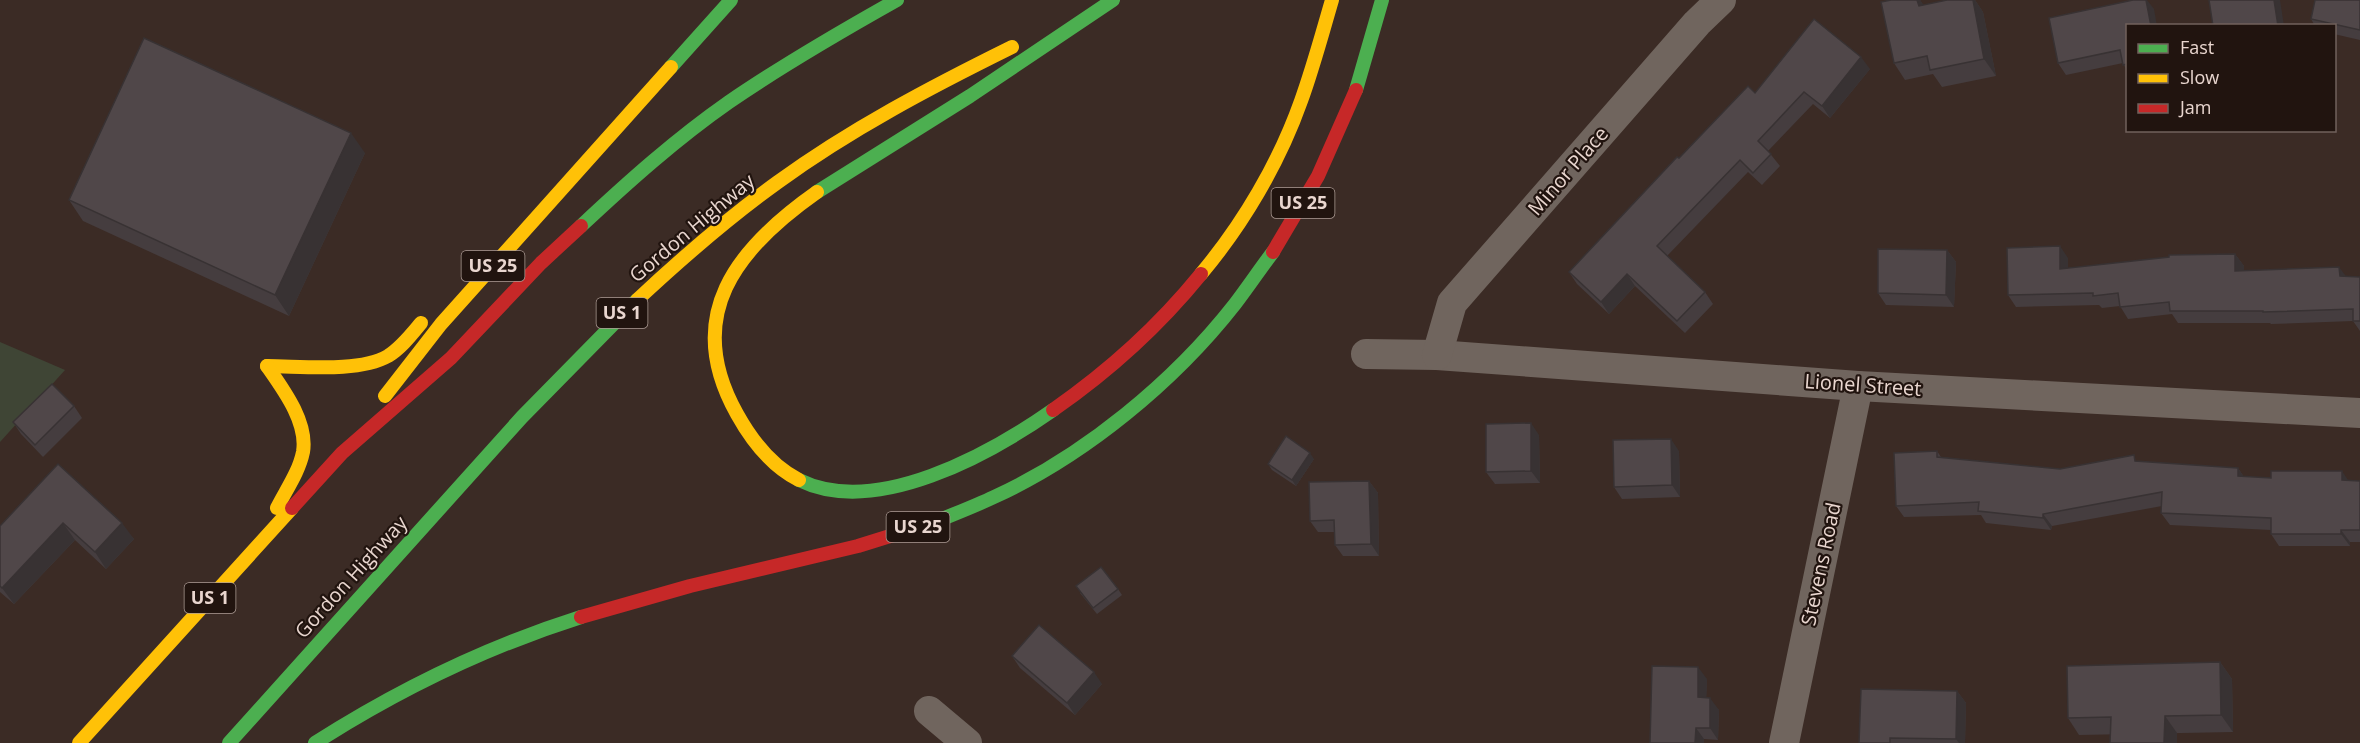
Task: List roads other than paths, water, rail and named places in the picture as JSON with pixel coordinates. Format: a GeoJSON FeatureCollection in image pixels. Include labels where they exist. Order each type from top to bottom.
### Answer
{"type":"FeatureCollection","features":[{"type":"Feature","properties":{"kind":"highway","name":"US 25"},"geometry":{"type":"LineString","coordinates":[[342,453],[441,324],[731,0]]}},
{"type":"Feature","properties":{"kind":"highway","name":"US 1"},"geometry":{"type":"LineString","coordinates":[[79,743],[342,453],[451,358],[541,263],[632,178],[676,141],[728,103],[830,37],[897,0]]}},
{"type":"Feature","properties":{"kind":"highway"},"geometry":{"type":"LineString","coordinates":[[1112,0],[970,96],[836,180],[784,218],[752,248],[730,278],[718,305],[714,342],[717,374],[735,414],[756,445],[787,474],[811,486],[840,491],[877,490],[925,478],[986,450],[1044,416],[1107,370],[1157,323],[1202,274],[1232,233],[1266,174],[1296,114],[1332,0]]}},
{"type":"Feature","properties":{"kind":"highway","name":"Gordon Highway"},"geometry":{"type":"LineString","coordinates":[[229,743],[518,422],[595,340],[649,287],[748,203],[857,129],[910,99],[1112,0]]}},
{"type":"Feature","properties":{"kind":"highway","name":"US 25"},"geometry":{"type":"LineString","coordinates":[[315,743],[405,689],[527,636],[654,596],[850,548],[927,525],[998,494],[1068,456],[1122,417],[1180,367],[1244,294],[1304,202],[1351,105],[1382,0]]}},
{"type":"Feature","properties":{"kind":"highway"},"geometry":{"type":"LineString","coordinates":[[571,159],[633,110]]}},
{"type":"Feature","properties":{"kind":"highway"},"geometry":{"type":"LineString","coordinates":[[260,543],[304,450],[291,403],[283,387],[267,366],[351,364],[385,357],[404,343],[431,311]]}},
{"type":"Feature","properties":{"kind":"street","name":"Minor Place"},"geometry":{"type":"LineString","coordinates":[[1437,355],[1452,303],[1697,23],[1721,0]]}},
{"type":"Feature","properties":{"kind":"street","name":"Lionel Street"},"geometry":{"type":"LineString","coordinates":[[1366,354],[1437,355],[1858,386],[2360,412]]}},
{"type":"Feature","properties":{"kind":"street","name":"Stevens Road"},"geometry":{"type":"LineString","coordinates":[[1784,743],[1858,386]]}},
{"type":"Feature","properties":{"kind":"street"},"geometry":{"type":"LineString","coordinates":[[929,711],[967,743]]}}]}
